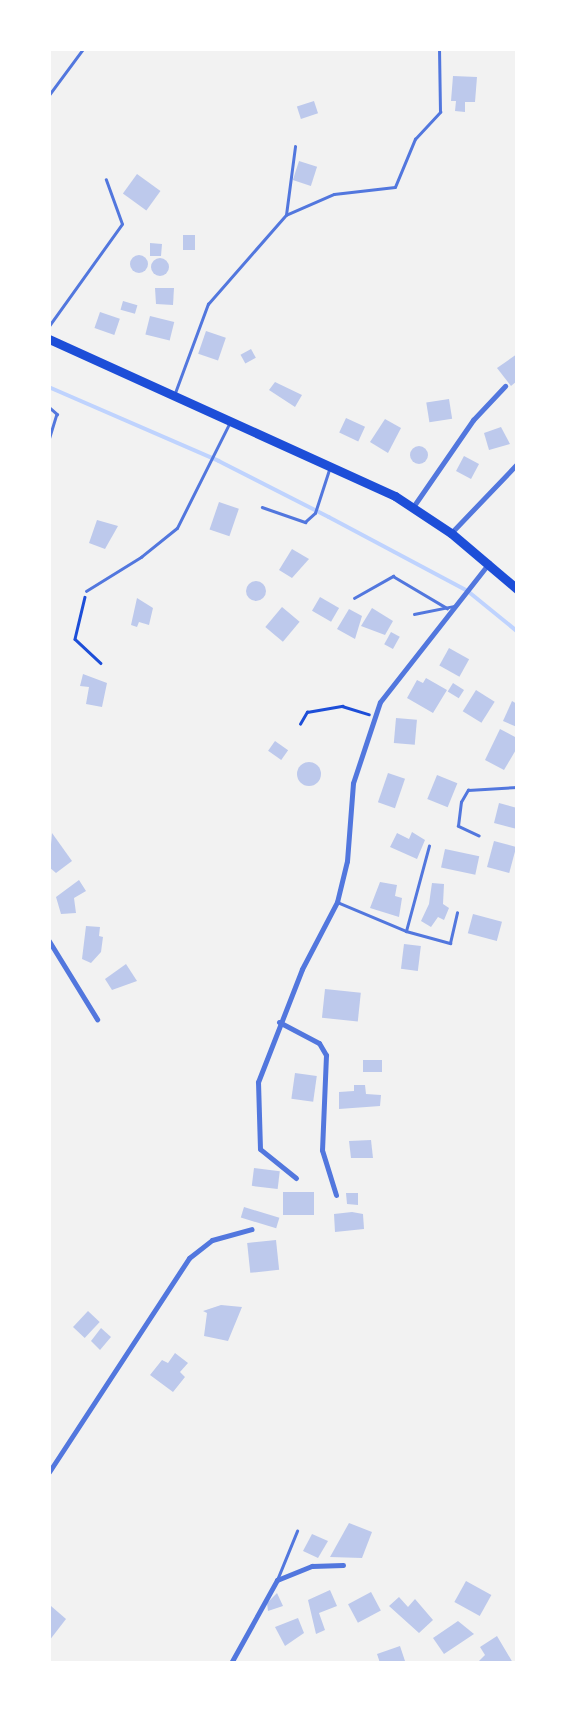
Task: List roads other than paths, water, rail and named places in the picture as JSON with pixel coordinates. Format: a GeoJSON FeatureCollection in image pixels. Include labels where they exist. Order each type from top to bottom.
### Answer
{"type":"FeatureCollection","features":[{"type":"Feature","properties":{"kind":"main road"},"geometry":{"type":"LineString","coordinates":[[49,339],[331,463],[413,507],[451,533],[517,589]]}},
{"type":"Feature","properties":{"kind":"street"},"geometry":{"type":"LineString","coordinates":[[413,507],[473,420],[505,386]]}},
{"type":"Feature","properties":{"kind":"street"},"geometry":{"type":"LineString","coordinates":[[451,533],[517,464]]}},
{"type":"Feature","properties":{"kind":"street"},"geometry":{"type":"LineString","coordinates":[[296,1178],[260,1149],[258,1082],[279,1022],[337,902],[347,861],[354,783],[380,702],[489,564]]}},
{"type":"Feature","properties":{"kind":"street"},"geometry":{"type":"LineString","coordinates":[[49,941],[97,1019]]}},
{"type":"Feature","properties":{"kind":"street"},"geometry":{"type":"LineString","coordinates":[[279,1022],[319,1043],[326,1055],[322,1150],[336,1195]]}},
{"type":"Feature","properties":{"kind":"street"},"geometry":{"type":"LineString","coordinates":[[49,1472],[189,1258],[212,1240],[252,1229]]}},
{"type":"Feature","properties":{"kind":"street"},"geometry":{"type":"LineString","coordinates":[[232,1663],[277,1580],[312,1566],[343,1565]]}},
{"type":"Feature","properties":{"kind":"lane"},"geometry":{"type":"LineString","coordinates":[[49,95],[83,49]]}},
{"type":"Feature","properties":{"kind":"lane"},"geometry":{"type":"LineString","coordinates":[[174,396],[208,304],[286,215],[334,194],[395,187],[415,139],[440,112],[439,49]]}},
{"type":"Feature","properties":{"kind":"lane"},"geometry":{"type":"LineString","coordinates":[[286,215],[295,147]]}},
{"type":"Feature","properties":{"kind":"lane"},"geometry":{"type":"LineString","coordinates":[[49,326],[122,224],[106,180]]}},
{"type":"Feature","properties":{"kind":"lane"},"geometry":{"type":"LineString","coordinates":[[49,407],[57,414],[49,441]]}},
{"type":"Feature","properties":{"kind":"lane"},"geometry":{"type":"LineString","coordinates":[[86,591],[141,557],[177,528],[209,471],[230,420]]}},
{"type":"Feature","properties":{"kind":"lane"},"geometry":{"type":"LineString","coordinates":[[262,507],[306,522],[315,513],[331,463]]}},
{"type":"Feature","properties":{"kind":"lane"},"geometry":{"type":"LineString","coordinates":[[355,598],[393,576],[447,608]]}},
{"type":"Feature","properties":{"kind":"lane"},"geometry":{"type":"LineString","coordinates":[[414,614],[457,606]]}},
{"type":"Feature","properties":{"kind":"lane"},"geometry":{"type":"LineString","coordinates":[[479,836],[458,826],[460,803],[468,790],[517,787]]}},
{"type":"Feature","properties":{"kind":"lane"},"geometry":{"type":"LineString","coordinates":[[406,931],[429,846]]}},
{"type":"Feature","properties":{"kind":"lane"},"geometry":{"type":"LineString","coordinates":[[337,902],[406,931],[450,943],[457,913]]}},
{"type":"Feature","properties":{"kind":"lane"},"geometry":{"type":"LineString","coordinates":[[277,1580],[297,1531]]}},
{"type":"Feature","properties":{"kind":"waterway"},"geometry":{"type":"LineString","coordinates":[[49,387],[219,461],[329,517],[468,591],[517,631]]}}]}
